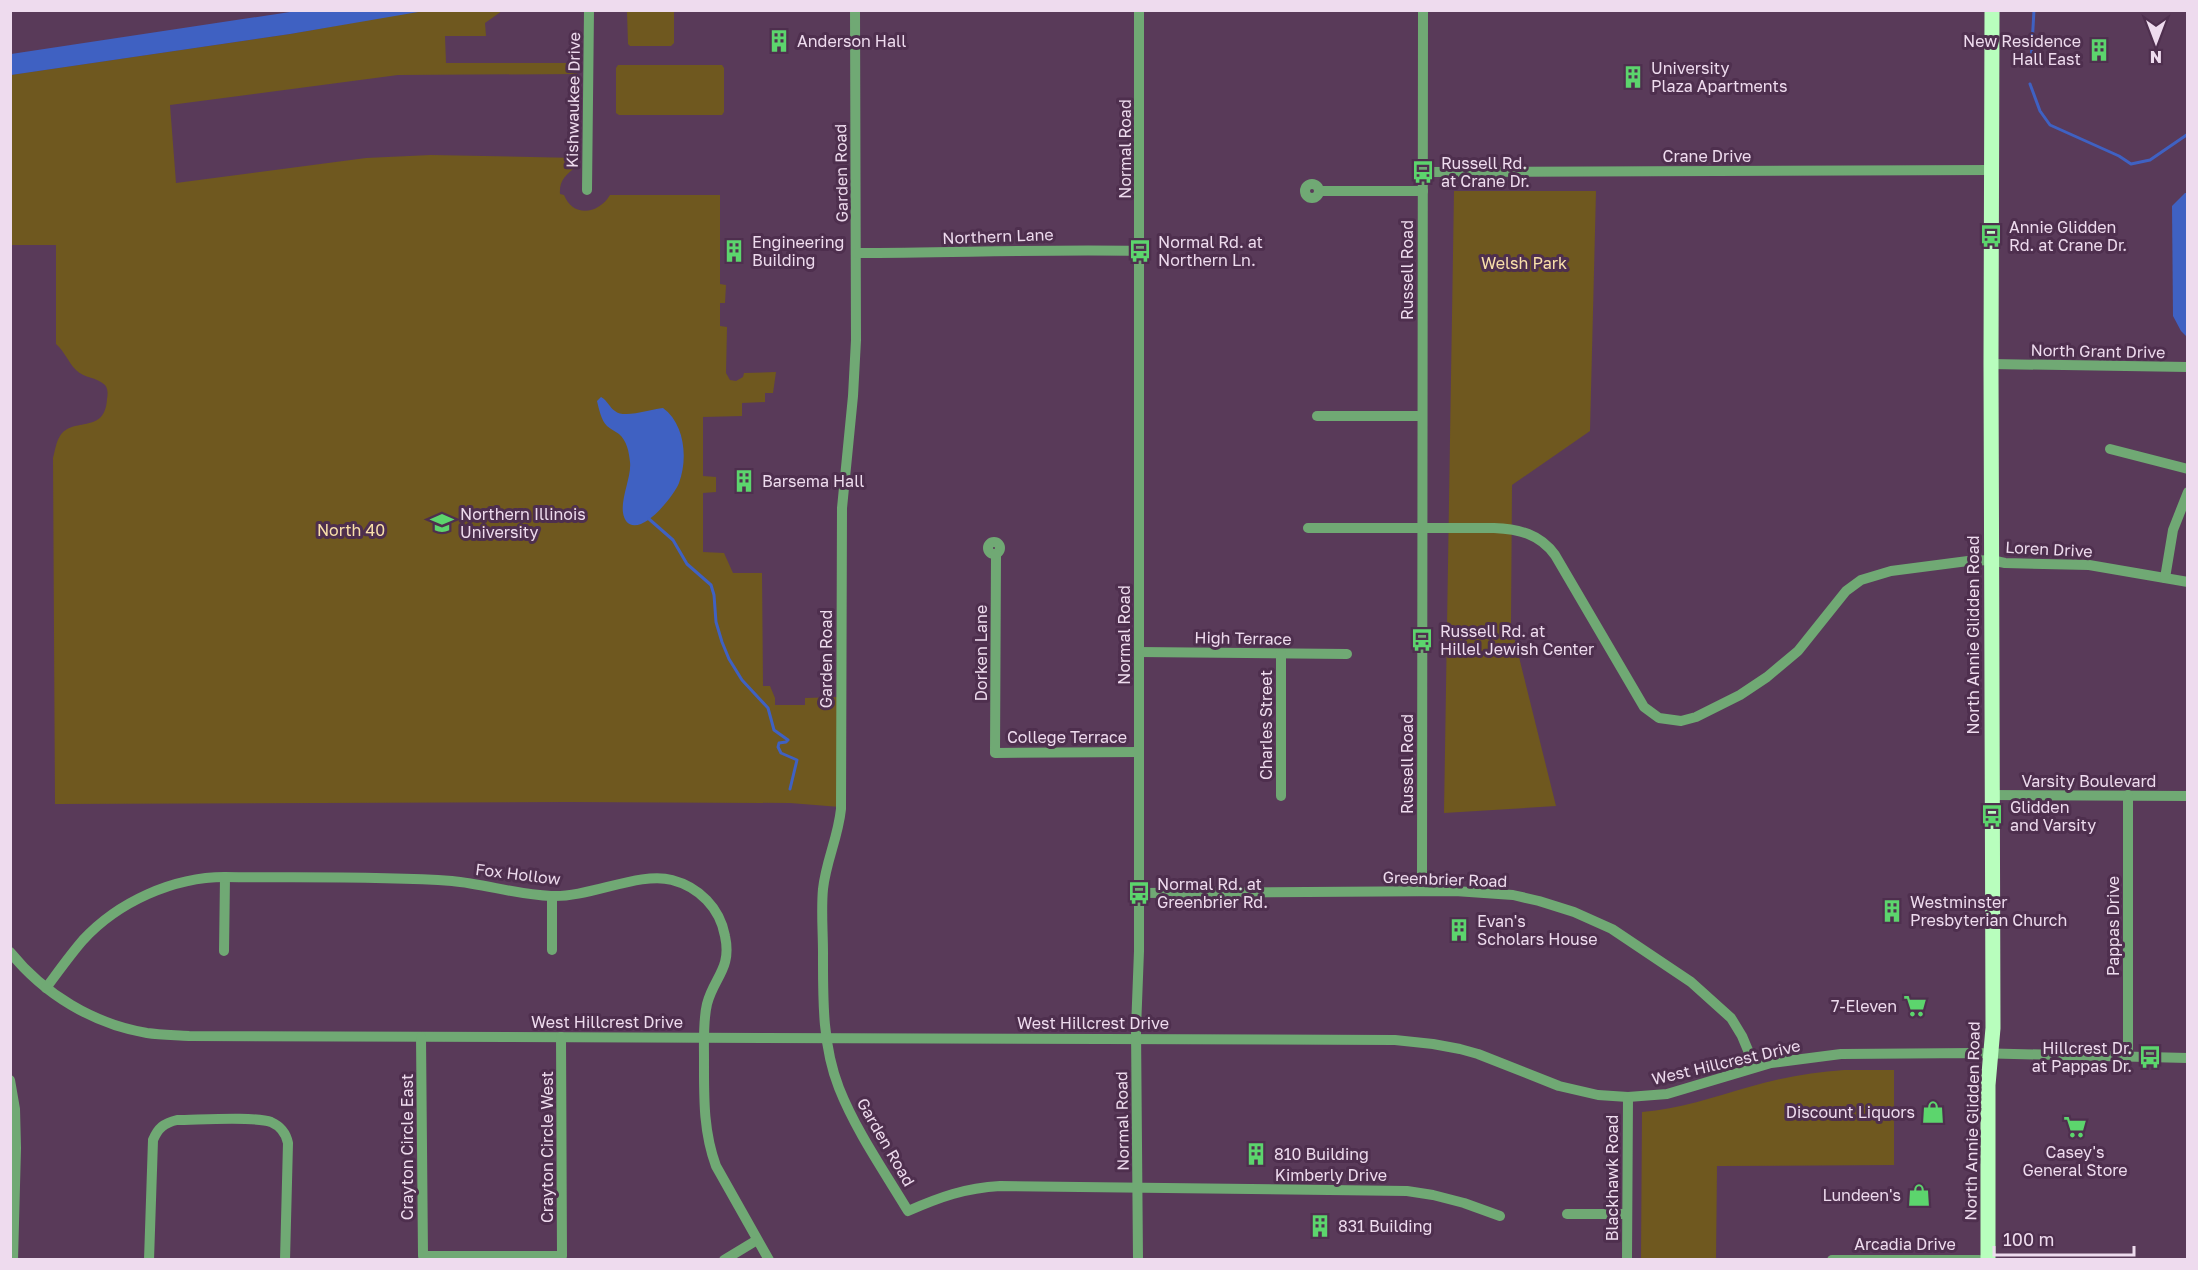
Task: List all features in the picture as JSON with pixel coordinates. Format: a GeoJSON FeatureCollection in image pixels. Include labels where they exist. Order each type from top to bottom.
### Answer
{"type":"FeatureCollection","features":[{"type":"Feature","properties":{"kind":"main road","name":"North Annie Glidden Road"},"geometry":{"type":"LineString","coordinates":[[1988,1260],[1990,1054],[1993,1028],[1992,10]]}},
{"type":"Feature","properties":{"kind":"street","name":"Kishwaukee Drive"},"geometry":{"type":"LineString","coordinates":[[587,190],[589,10]]}},
{"type":"Feature","properties":{"kind":"street","name":"Garden Road"},"geometry":{"type":"LineString","coordinates":[[855,10],[857,253],[854,385],[842,508],[841,809],[822,899],[826,1038],[831,1066],[850,1113],[908,1211],[947,1194],[978,1187]]}},
{"type":"Feature","properties":{"kind":"street","name":"Normal Road"},"geometry":{"type":"LineString","coordinates":[[1138,1260],[1136,1038],[1139,892],[1139,10]]}},
{"type":"Feature","properties":{"kind":"street","name":"Russell Road"},"geometry":{"type":"LineString","coordinates":[[1422,891],[1423,10]]}},
{"type":"Feature","properties":{"kind":"street","name":"Crane Drive"},"geometry":{"type":"LineString","coordinates":[[1423,171],[1991,170]]}},
{"type":"Feature","properties":{"kind":"street"},"geometry":{"type":"LineString","coordinates":[[1319,191],[1423,191]]}},
{"type":"Feature","properties":{"kind":"street","name":"Northern Lane"},"geometry":{"type":"LineString","coordinates":[[857,253],[972,253],[1057,249],[1140,251]]}},
{"type":"Feature","properties":{"kind":"street","name":"North Grant Drive"},"geometry":{"type":"LineString","coordinates":[[1991,364],[2187,367]]}},
{"type":"Feature","properties":{"kind":"street"},"geometry":{"type":"LineString","coordinates":[[1317,416],[1421,416]]}},
{"type":"Feature","properties":{"kind":"street"},"geometry":{"type":"LineString","coordinates":[[2110,450],[2187,469]]}},
{"type":"Feature","properties":{"kind":"street"},"geometry":{"type":"LineString","coordinates":[[2165,578],[2175,523],[2187,492]]}},
{"type":"Feature","properties":{"kind":"street"},"geometry":{"type":"LineString","coordinates":[[1308,528],[1424,529]]}},
{"type":"Feature","properties":{"kind":"street","name":"Loren Drive"},"geometry":{"type":"LineString","coordinates":[[1424,529],[1510,529],[1522,531],[1543,541],[1555,555],[1636,697],[1644,707],[1659,718],[1681,721],[1711,710],[1740,695],[1767,677],[1798,651],[1846,591],[1861,580],[1891,571],[1991,560],[2005,563],[2090,565],[2187,582]]}},
{"type":"Feature","properties":{"kind":"street","name":"Dorken Lane"},"geometry":{"type":"LineString","coordinates":[[995,753],[996,554]]}},
{"type":"Feature","properties":{"kind":"street","name":"High Terrace"},"geometry":{"type":"LineString","coordinates":[[1139,652],[1347,654]]}},
{"type":"Feature","properties":{"kind":"street","name":"Charles Street"},"geometry":{"type":"LineString","coordinates":[[1281,654],[1281,796]]}},
{"type":"Feature","properties":{"kind":"street","name":"College Terrace"},"geometry":{"type":"LineString","coordinates":[[995,753],[1139,752]]}},
{"type":"Feature","properties":{"kind":"street","name":"Varsity Boulevard"},"geometry":{"type":"LineString","coordinates":[[1991,795],[2187,796]]}},
{"type":"Feature","properties":{"kind":"street","name":"Pappas Drive"},"geometry":{"type":"LineString","coordinates":[[2128,795],[2128,1056]]}},
{"type":"Feature","properties":{"kind":"street"},"geometry":{"type":"LineString","coordinates":[[224,951],[225,877]]}},
{"type":"Feature","properties":{"kind":"street","name":"Fox Hollow"},"geometry":{"type":"LineString","coordinates":[[46,988],[84,940],[119,910],[148,894],[200,879],[225,877],[418,879],[459,882],[552,896],[596,891],[657,877],[685,884],[702,895],[720,918],[727,950],[722,973],[706,1006],[704,1113],[710,1150],[716,1166],[769,1260]]}},
{"type":"Feature","properties":{"kind":"street","name":"Greenbrier Road"},"geometry":{"type":"LineString","coordinates":[[1139,892],[1467,891],[1513,896],[1574,912],[1607,927],[1679,973],[1722,1009],[1736,1026],[1755,1067]]}},
{"type":"Feature","properties":{"kind":"street"},"geometry":{"type":"LineString","coordinates":[[552,896],[552,950]]}},
{"type":"Feature","properties":{"kind":"street","name":"West Hillcrest Drive"},"geometry":{"type":"LineString","coordinates":[[10,952],[24,969],[46,988],[93,1016],[149,1033],[200,1036],[1136,1038],[1410,1041],[1478,1054],[1559,1086],[1598,1095],[1628,1097],[1667,1094],[1755,1067],[1787,1060],[1841,1054],[1990,1054],[2187,1059]]}},
{"type":"Feature","properties":{"kind":"street","name":"Crayton Circle East"},"geometry":{"type":"LineString","coordinates":[[421,1036],[423,1256],[562,1256]]}},
{"type":"Feature","properties":{"kind":"street","name":"Crayton Circle West"},"geometry":{"type":"LineString","coordinates":[[561,1037],[562,1256]]}},
{"type":"Feature","properties":{"kind":"street"},"geometry":{"type":"LineString","coordinates":[[10,1080],[15,1109],[16,1148],[13,1260]]}},
{"type":"Feature","properties":{"kind":"street","name":"Blackhawk Road"},"geometry":{"type":"LineString","coordinates":[[1627,1260],[1628,1097]]}},
{"type":"Feature","properties":{"kind":"street"},"geometry":{"type":"LineString","coordinates":[[149,1260],[153,1140],[156,1131],[168,1122],[177,1120],[265,1120],[280,1127],[288,1143],[285,1260]]}},
{"type":"Feature","properties":{"kind":"street","name":"Kimberly Drive"},"geometry":{"type":"LineString","coordinates":[[978,1187],[1407,1191],[1464,1203],[1500,1216]]}},
{"type":"Feature","properties":{"kind":"street"},"geometry":{"type":"LineString","coordinates":[[1567,1215],[1627,1215]]}},
{"type":"Feature","properties":{"kind":"street"},"geometry":{"type":"LineString","coordinates":[[724,1260],[757,1240]]}},
{"type":"Feature","properties":{"kind":"street","name":"Arcadia Drive"},"geometry":{"type":"LineString","coordinates":[[1832,1260],[1979,1260]]}},
{"type":"Feature","properties":{"kind":"green space","name":"North 40"},"geometry":{"type":"Polygon","coordinates":[[[424,10],[502,11],[485,23],[486,36],[445,36],[446,63],[576,63],[577,74],[398,75],[170,105],[176,183],[366,158],[431,155],[577,158],[577,166],[562,181],[560,194],[564,195],[573,207],[580,210],[586,211],[599,206],[610,195],[720,195],[720,284],[726,285],[725,303],[720,303],[720,326],[727,327],[726,373],[730,380],[736,381],[743,377],[744,373],[776,372],[773,393],[765,393],[765,402],[742,403],[742,416],[703,417],[703,476],[716,477],[716,492],[703,493],[703,552],[724,553],[733,573],[762,573],[763,686],[770,686],[775,705],[805,705],[805,698],[840,697],[840,807],[790,803],[567,802],[55,804],[53,458],[59,438],[66,430],[88,424],[101,417],[105,410],[107,392],[102,382],[82,375],[76,370],[56,344],[56,245],[11,245],[10,75],[290,34],[424,10]]]}},
{"type":"Feature","properties":{"kind":"green space"},"geometry":{"type":"Polygon","coordinates":[[[627,11],[674,11],[674,43],[671,46],[630,46],[628,44],[627,11]]]}},
{"type":"Feature","properties":{"kind":"green space"},"geometry":{"type":"Polygon","coordinates":[[[618,65],[722,65],[724,68],[724,112],[722,115],[619,115],[616,113],[616,68],[618,65]]]}},
{"type":"Feature","properties":{"kind":"green space","name":"Welsh Park"},"geometry":{"type":"Polygon","coordinates":[[[1454,191],[1596,191],[1590,431],[1512,485],[1511,625],[1556,806],[1444,813],[1454,191]]]}},
{"type":"Feature","properties":{"kind":"green space"},"geometry":{"type":"Polygon","coordinates":[[[1844,1070],[1894,1070],[1894,1165],[1717,1166],[1716,1259],[1641,1259],[1642,1112],[1710,1099],[1784,1078],[1844,1070]]]}},
{"type":"Feature","properties":{"kind":"water"},"geometry":{"type":"Polygon","coordinates":[[[303,10],[424,11],[290,34],[11,75],[11,54],[303,10]]]}},
{"type":"Feature","properties":{"kind":"water"},"geometry":{"type":"Polygon","coordinates":[[[2187,193],[2187,337],[2173,316],[2172,206],[2187,193]]]}},
{"type":"Feature","properties":{"kind":"water"},"geometry":{"type":"Polygon","coordinates":[[[601,397],[619,413],[631,414],[663,408],[676,423],[683,442],[682,474],[676,489],[656,514],[639,524],[632,525],[623,515],[623,500],[630,469],[629,454],[622,437],[603,421],[597,401],[601,397]]]}},
{"type":"Feature","properties":{"kind":"waterway"},"geometry":{"type":"LineString","coordinates":[[2031,63],[2034,10]]}},
{"type":"Feature","properties":{"kind":"waterway"},"geometry":{"type":"LineString","coordinates":[[2030,84],[2040,111],[2050,125],[2119,156],[2131,164],[2150,160],[2188,134]]}},
{"type":"Feature","properties":{"kind":"waterway"},"geometry":{"type":"LineString","coordinates":[[649,519],[673,540],[687,564],[711,585],[716,622],[729,659],[742,680],[768,708],[774,730],[788,740],[779,743],[781,753],[797,760],[790,789]]}},
{"type":"Feature","properties":{"kind":"place","name":"Anderson Hall"},"geometry":{"type":"Point","coordinates":[779,41]}},
{"type":"Feature","properties":{"kind":"place","name":"New Residence Hall East"},"geometry":{"type":"Point","coordinates":[2099,50]}},
{"type":"Feature","properties":{"kind":"place","name":"University Plaza Apartments"},"geometry":{"type":"Point","coordinates":[1633,77]}},
{"type":"Feature","properties":{"kind":"place","name":"Russell Rd. at Crane Dr."},"geometry":{"type":"Point","coordinates":[1423,172]}},
{"type":"Feature","properties":{"kind":"place","name":"Annie Glidden Rd. at Crane Dr."},"geometry":{"type":"Point","coordinates":[1991,236]}},
{"type":"Feature","properties":{"kind":"place","name":"Engineering Building"},"geometry":{"type":"Point","coordinates":[734,251]}},
{"type":"Feature","properties":{"kind":"place","name":"Normal Rd. at Northern Ln."},"geometry":{"type":"Point","coordinates":[1140,251]}},
{"type":"Feature","properties":{"kind":"place","name":"Barsema Hall"},"geometry":{"type":"Point","coordinates":[744,481]}},
{"type":"Feature","properties":{"kind":"place","name":"Northern Illinois University"},"geometry":{"type":"Point","coordinates":[442,523]}},
{"type":"Feature","properties":{"kind":"place","name":"Russell Rd. at Hillel Jewish Center"},"geometry":{"type":"Point","coordinates":[1422,640]}},
{"type":"Feature","properties":{"kind":"place","name":"Glidden and Varsity"},"geometry":{"type":"Point","coordinates":[1992,816]}},
{"type":"Feature","properties":{"kind":"place","name":"Normal Rd. at Greenbrier Rd."},"geometry":{"type":"Point","coordinates":[1139,893]}},
{"type":"Feature","properties":{"kind":"place","name":"Westminster Presbyterian Church"},"geometry":{"type":"Point","coordinates":[1892,911]}},
{"type":"Feature","properties":{"kind":"place","name":"Evan's Scholars House"},"geometry":{"type":"Point","coordinates":[1459,930]}},
{"type":"Feature","properties":{"kind":"place","name":"7-Eleven"},"geometry":{"type":"Point","coordinates":[1915,1006]}},
{"type":"Feature","properties":{"kind":"place","name":"Hillcrest Dr. at Pappas Dr."},"geometry":{"type":"Point","coordinates":[2150,1057]}},
{"type":"Feature","properties":{"kind":"place","name":"Discount Liquors"},"geometry":{"type":"Point","coordinates":[1933,1112]}},
{"type":"Feature","properties":{"kind":"place","name":"Casey's General Store"},"geometry":{"type":"Point","coordinates":[2075,1127]}},
{"type":"Feature","properties":{"kind":"place","name":"810 Building"},"geometry":{"type":"Point","coordinates":[1256,1154]}},
{"type":"Feature","properties":{"kind":"place","name":"Lundeen's"},"geometry":{"type":"Point","coordinates":[1919,1195]}},
{"type":"Feature","properties":{"kind":"place","name":"831 Building"},"geometry":{"type":"Point","coordinates":[1320,1226]}}]}
